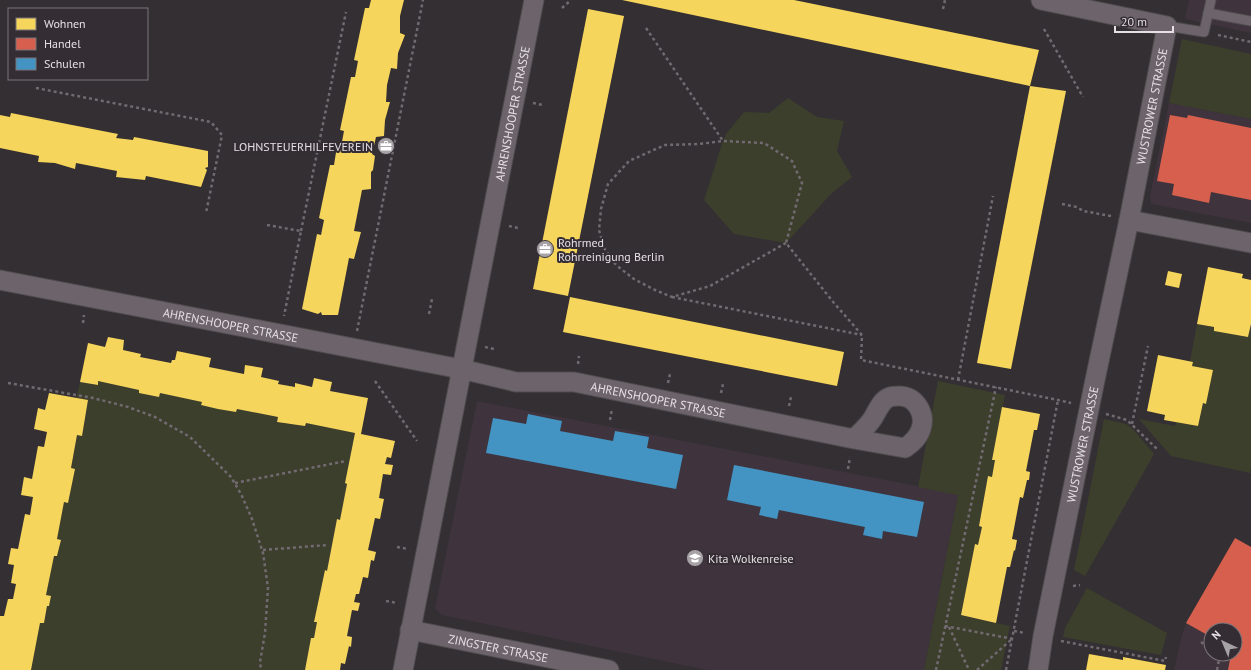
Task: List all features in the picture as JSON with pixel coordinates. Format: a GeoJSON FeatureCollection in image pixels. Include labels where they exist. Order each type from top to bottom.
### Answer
{"type":"FeatureCollection","features":[{"type":"Feature","properties":{"kind":"street","name":"AHRENSHOOPER STRASSE"},"geometry":{"type":"LineString","coordinates":[[402,670],[534,0]]}},
{"type":"Feature","properties":{"kind":"street"},"geometry":{"type":"LineString","coordinates":[[1041,0],[1167,26]]}},
{"type":"Feature","properties":{"kind":"street","name":"WUSTROWER STRASSE"},"geometry":{"type":"LineString","coordinates":[[1038,670],[1045,628],[1089,410],[1130,220],[1167,26]]}},
{"type":"Feature","properties":{"kind":"street"},"geometry":{"type":"LineString","coordinates":[[1130,220],[1251,243]]}},
{"type":"Feature","properties":{"kind":"street","name":"AHRENSHOOPER STRASSE"},"geometry":{"type":"LineString","coordinates":[[0,280],[461,369],[516,382],[574,382],[854,439]]}},
{"type":"Feature","properties":{"kind":"street","name":"ZINGSTER STRASSE"},"geometry":{"type":"LineString","coordinates":[[410,630],[609,670]]}},
{"type":"Feature","properties":{"kind":"lane"},"geometry":{"type":"LineString","coordinates":[[1167,26],[1204,32],[1211,0]]}},
{"type":"Feature","properties":{"kind":"lane"},"geometry":{"type":"LineString","coordinates":[[1208,13],[1251,21]]}},
{"type":"Feature","properties":{"kind":"path"},"geometry":{"type":"LineString","coordinates":[[356,335],[423,0]]}},
{"type":"Feature","properties":{"kind":"path"},"geometry":{"type":"LineString","coordinates":[[562,8],[571,0]]}},
{"type":"Feature","properties":{"kind":"path"},"geometry":{"type":"LineString","coordinates":[[943,9],[945,0]]}},
{"type":"Feature","properties":{"kind":"path"},"geometry":{"type":"LineString","coordinates":[[280,334],[346,12]]}},
{"type":"Feature","properties":{"kind":"path"},"geometry":{"type":"LineString","coordinates":[[646,28],[723,141]]}},
{"type":"Feature","properties":{"kind":"path"},"geometry":{"type":"LineString","coordinates":[[1044,29],[1083,98]]}},
{"type":"Feature","properties":{"kind":"path"},"geometry":{"type":"LineString","coordinates":[[1204,32],[1251,42]]}},
{"type":"Feature","properties":{"kind":"path"},"geometry":{"type":"LineString","coordinates":[[36,88],[210,122],[222,135],[206,213]]}},
{"type":"Feature","properties":{"kind":"path"},"geometry":{"type":"LineString","coordinates":[[672,297],[710,286],[786,243],[802,183],[792,161],[764,143],[723,141],[699,144],[665,145],[629,161],[608,184],[601,209],[599,230],[604,248],[616,265],[622,270],[655,290],[672,297],[862,335]]}},
{"type":"Feature","properties":{"kind":"path"},"geometry":{"type":"LineString","coordinates":[[958,380],[993,196]]}},
{"type":"Feature","properties":{"kind":"path"},"geometry":{"type":"LineString","coordinates":[[1062,204],[1077,207],[1083,211],[1130,220]]}},
{"type":"Feature","properties":{"kind":"path"},"geometry":{"type":"LineString","coordinates":[[267,225],[301,231]]}},
{"type":"Feature","properties":{"kind":"path"},"geometry":{"type":"LineString","coordinates":[[786,243],[834,303],[862,335],[861,360],[1058,400],[1127,420],[1157,449]]}},
{"type":"Feature","properties":{"kind":"path"},"geometry":{"type":"LineString","coordinates":[[430,314],[432,298]]}},
{"type":"Feature","properties":{"kind":"path"},"geometry":{"type":"LineString","coordinates":[[1132,424],[1148,346]]}},
{"type":"Feature","properties":{"kind":"path"},"geometry":{"type":"LineString","coordinates":[[375,380],[417,441]]}},
{"type":"Feature","properties":{"kind":"path"},"geometry":{"type":"LineString","coordinates":[[8,383],[93,398],[128,407],[155,417],[190,437],[231,477],[241,494],[252,519],[262,550],[268,588],[265,633],[260,662],[261,670]]}},
{"type":"Feature","properties":{"kind":"path"},"geometry":{"type":"LineString","coordinates":[[936,670],[947,626],[996,387]]}},
{"type":"Feature","properties":{"kind":"path"},"geometry":{"type":"LineString","coordinates":[[1006,670],[1058,400]]}},
{"type":"Feature","properties":{"kind":"path"},"geometry":{"type":"LineString","coordinates":[[235,483],[346,461]]}},
{"type":"Feature","properties":{"kind":"path"},"geometry":{"type":"LineString","coordinates":[[262,550],[328,545]]}},
{"type":"Feature","properties":{"kind":"path"},"geometry":{"type":"LineString","coordinates":[[1073,586],[1080,585]]}},
{"type":"Feature","properties":{"kind":"path"},"geometry":{"type":"LineString","coordinates":[[947,626],[1013,639]]}},
{"type":"Feature","properties":{"kind":"path"},"geometry":{"type":"LineString","coordinates":[[947,626],[969,670]]}},
{"type":"Feature","properties":{"kind":"path"},"geometry":{"type":"LineString","coordinates":[[977,670],[1013,639]]}},
{"type":"Feature","properties":{"kind":"path"},"geometry":{"type":"LineString","coordinates":[[1059,640],[1165,661],[1166,656]]}},
{"type":"Feature","properties":{"kind":"shaded area"},"geometry":{"type":"Polygon","coordinates":[[[1189,0],[1251,0],[1251,33],[1185,19],[1189,0]]]}},
{"type":"Feature","properties":{"kind":"shaded area"},"geometry":{"type":"Polygon","coordinates":[[[1169,103],[1251,119],[1251,223],[1151,204],[1150,196],[1169,103]]]}},
{"type":"Feature","properties":{"kind":"shaded area","name":"Kita Wolkenreise"},"geometry":{"type":"Polygon","coordinates":[[[477,401],[958,494],[924,670],[707,670],[442,615],[435,608],[477,401]]]}},
{"type":"Feature","properties":{"kind":"shaded area"},"geometry":{"type":"Polygon","coordinates":[[[1235,538],[1251,547],[1251,670],[1174,670],[1186,623],[1235,538]]]}},
{"type":"Feature","properties":{"kind":"green space"},"geometry":{"type":"Polygon","coordinates":[[[1182,39],[1251,54],[1251,119],[1169,103],[1182,39]]]}},
{"type":"Feature","properties":{"kind":"green space"},"geometry":{"type":"Polygon","coordinates":[[[788,98],[817,117],[844,121],[837,151],[852,177],[831,194],[786,243],[734,234],[704,200],[723,141],[726,134],[744,112],[769,113],[788,98]]]}},
{"type":"Feature","properties":{"kind":"green space"},"geometry":{"type":"Polygon","coordinates":[[[1197,324],[1214,327],[1214,331],[1248,337],[1251,324],[1250,473],[1171,456],[1139,419],[1175,426],[1176,422],[1198,426],[1203,403],[1206,404],[1213,370],[1192,366],[1193,362],[1190,361],[1197,324]]]}},
{"type":"Feature","properties":{"kind":"green space"},"geometry":{"type":"Polygon","coordinates":[[[98,381],[139,390],[139,393],[159,397],[160,393],[202,402],[201,405],[236,412],[237,409],[278,417],[277,422],[288,424],[306,423],[355,433],[345,483],[347,484],[340,520],[337,520],[327,571],[325,570],[314,622],[317,622],[314,638],[311,638],[305,670],[31,670],[40,623],[44,623],[47,606],[49,606],[50,596],[46,595],[54,556],[57,556],[61,540],[57,539],[64,502],[68,502],[75,469],[71,468],[77,435],[82,435],[88,401],[76,398],[80,382],[97,385],[98,381]]]}},
{"type":"Feature","properties":{"kind":"green space"},"geometry":{"type":"Polygon","coordinates":[[[938,381],[1005,395],[992,459],[995,460],[992,477],[988,476],[979,526],[982,527],[978,545],[975,545],[961,615],[1010,626],[1001,670],[924,670],[958,495],[918,487],[938,381]]]}},
{"type":"Feature","properties":{"kind":"green space"},"geometry":{"type":"Polygon","coordinates":[[[1104,419],[1126,424],[1133,429],[1154,454],[1085,576],[1074,570],[1104,419]]]}},
{"type":"Feature","properties":{"kind":"green space"},"geometry":{"type":"Polygon","coordinates":[[[1087,588],[1167,633],[1161,655],[1063,637],[1065,628],[1087,588]]]}},
{"type":"Feature","properties":{"kind":"building: Wohnen"},"geometry":{"type":"Polygon","coordinates":[[[371,0],[404,0],[400,16],[400,33],[405,35],[398,53],[397,69],[391,68],[387,85],[386,102],[390,102],[385,120],[384,136],[376,137],[372,154],[375,156],[373,170],[371,172],[371,189],[362,190],[354,231],[361,232],[354,259],[349,258],[338,315],[322,315],[321,312],[318,314],[302,309],[317,234],[321,235],[324,220],[319,218],[330,165],[334,165],[337,146],[341,147],[344,131],[340,130],[351,77],[355,77],[358,61],[354,60],[365,8],[369,8],[371,0]]]}},
{"type":"Feature","properties":{"kind":"building: Wohnen"},"geometry":{"type":"Polygon","coordinates":[[[622,0],[794,0],[1039,50],[1030,86],[622,0]]]}},
{"type":"Feature","properties":{"kind":"building: Wohnen"},"geometry":{"type":"Polygon","coordinates":[[[588,9],[624,16],[568,296],[533,289],[588,9]]]}},
{"type":"Feature","properties":{"kind":"building: Wohnen"},"geometry":{"type":"Polygon","coordinates":[[[1030,86],[1066,91],[1011,369],[977,363],[1030,86]]]}},
{"type":"Feature","properties":{"kind":"building: Wohnen"},"geometry":{"type":"Polygon","coordinates":[[[11,113],[118,134],[116,138],[133,140],[134,137],[208,151],[208,167],[205,168],[207,170],[201,187],[146,176],[145,180],[116,177],[117,171],[76,163],[75,169],[55,163],[38,162],[39,156],[0,148],[0,115],[10,117],[11,113]]]}},
{"type":"Feature","properties":{"kind":"building: Wohnen"},"geometry":{"type":"Polygon","coordinates":[[[1208,267],[1243,274],[1242,278],[1251,280],[1251,324],[1248,337],[1214,331],[1214,327],[1197,324],[1208,267]]]}},
{"type":"Feature","properties":{"kind":"building: Wohnen"},"geometry":{"type":"Polygon","coordinates":[[[1168,271],[1182,274],[1179,288],[1165,285],[1168,271]]]}},
{"type":"Feature","properties":{"kind":"building: Wohnen"},"geometry":{"type":"Polygon","coordinates":[[[570,297],[844,352],[837,386],[563,332],[570,297]]]}},
{"type":"Feature","properties":{"kind":"building: Wohnen"},"geometry":{"type":"Polygon","coordinates":[[[108,337],[124,340],[123,350],[141,354],[140,357],[171,363],[172,360],[175,360],[177,351],[211,358],[209,367],[244,374],[245,365],[263,368],[261,377],[279,381],[278,384],[295,387],[295,383],[312,387],[314,378],[332,382],[330,391],[368,398],[361,434],[395,441],[391,458],[387,457],[385,464],[393,465],[391,475],[383,474],[379,498],[384,499],[380,519],[375,518],[368,550],[376,552],[374,561],[371,560],[368,578],[363,577],[359,594],[356,594],[354,602],[360,603],[358,611],[352,610],[347,636],[352,637],[351,647],[349,646],[345,664],[341,663],[340,670],[305,670],[311,638],[314,638],[317,622],[314,622],[325,570],[327,571],[337,519],[340,520],[347,484],[345,483],[355,433],[306,423],[305,426],[277,422],[278,417],[237,409],[236,412],[218,409],[201,405],[202,402],[160,393],[159,397],[139,393],[139,390],[98,381],[98,385],[80,382],[88,343],[105,347],[108,337]]]}},
{"type":"Feature","properties":{"kind":"building: Wohnen"},"geometry":{"type":"Polygon","coordinates":[[[1158,355],[1193,362],[1192,366],[1213,370],[1206,404],[1203,403],[1198,426],[1164,420],[1165,415],[1147,411],[1158,355]]]}},
{"type":"Feature","properties":{"kind":"building: Wohnen"},"geometry":{"type":"Polygon","coordinates":[[[49,393],[88,400],[82,436],[77,435],[71,468],[75,469],[68,503],[64,502],[57,539],[61,540],[57,556],[54,556],[46,595],[51,596],[49,606],[47,606],[44,623],[40,623],[31,670],[0,670],[0,616],[4,616],[8,599],[13,599],[16,584],[11,583],[14,565],[8,564],[11,548],[18,549],[25,514],[30,515],[33,497],[21,495],[24,477],[32,479],[38,446],[44,447],[47,432],[34,429],[38,408],[45,410],[49,393]]]}},
{"type":"Feature","properties":{"kind":"building: Wohnen"},"geometry":{"type":"Polygon","coordinates":[[[1002,407],[1040,414],[1037,430],[1034,430],[1026,471],[1030,472],[1029,480],[1027,480],[1023,498],[1020,497],[1012,539],[1017,540],[1015,551],[1014,550],[1010,567],[1007,567],[996,623],[961,615],[975,544],[978,545],[982,527],[979,526],[988,476],[992,477],[995,460],[992,460],[1002,407]]]}},
{"type":"Feature","properties":{"kind":"building: Wohnen"},"geometry":{"type":"Polygon","coordinates":[[[1089,654],[1123,660],[1123,657],[1166,665],[1165,670],[1086,670],[1089,654]]]}},
{"type":"Feature","properties":{"kind":"building: Handel"},"geometry":{"type":"Polygon","coordinates":[[[1170,115],[1187,118],[1188,115],[1251,128],[1251,200],[1211,192],[1209,203],[1172,195],[1174,184],[1157,181],[1170,115]]]}},
{"type":"Feature","properties":{"kind":"building: Handel"},"geometry":{"type":"Polygon","coordinates":[[[1235,538],[1251,547],[1251,670],[1228,670],[1230,662],[1243,662],[1243,622],[1203,622],[1203,633],[1186,623],[1235,538]]]}},
{"type":"Feature","properties":{"kind":"building: Schulen"},"geometry":{"type":"Polygon","coordinates":[[[528,414],[562,421],[560,431],[613,441],[615,431],[649,437],[647,448],[683,455],[676,489],[486,453],[493,418],[526,424],[528,414]]]}},
{"type":"Feature","properties":{"kind":"building: Schulen"},"geometry":{"type":"Polygon","coordinates":[[[734,465],[924,502],[917,537],[883,531],[882,539],[863,535],[865,527],[779,510],[777,519],[759,515],[761,507],[727,500],[734,465]]]}},
{"type":"Feature","properties":{"kind":"place","name":"LOHNSTEUERHILFEVEREIN"},"geometry":{"type":"Point","coordinates":[386,146]}},
{"type":"Feature","properties":{"kind":"place","name":"Rohrmed Rohrreinigung Berlin"},"geometry":{"type":"Point","coordinates":[545,249]}},
{"type":"Feature","properties":{"kind":"place","name":"Kita Wolkenreise"},"geometry":{"type":"Point","coordinates":[695,558]}}]}
